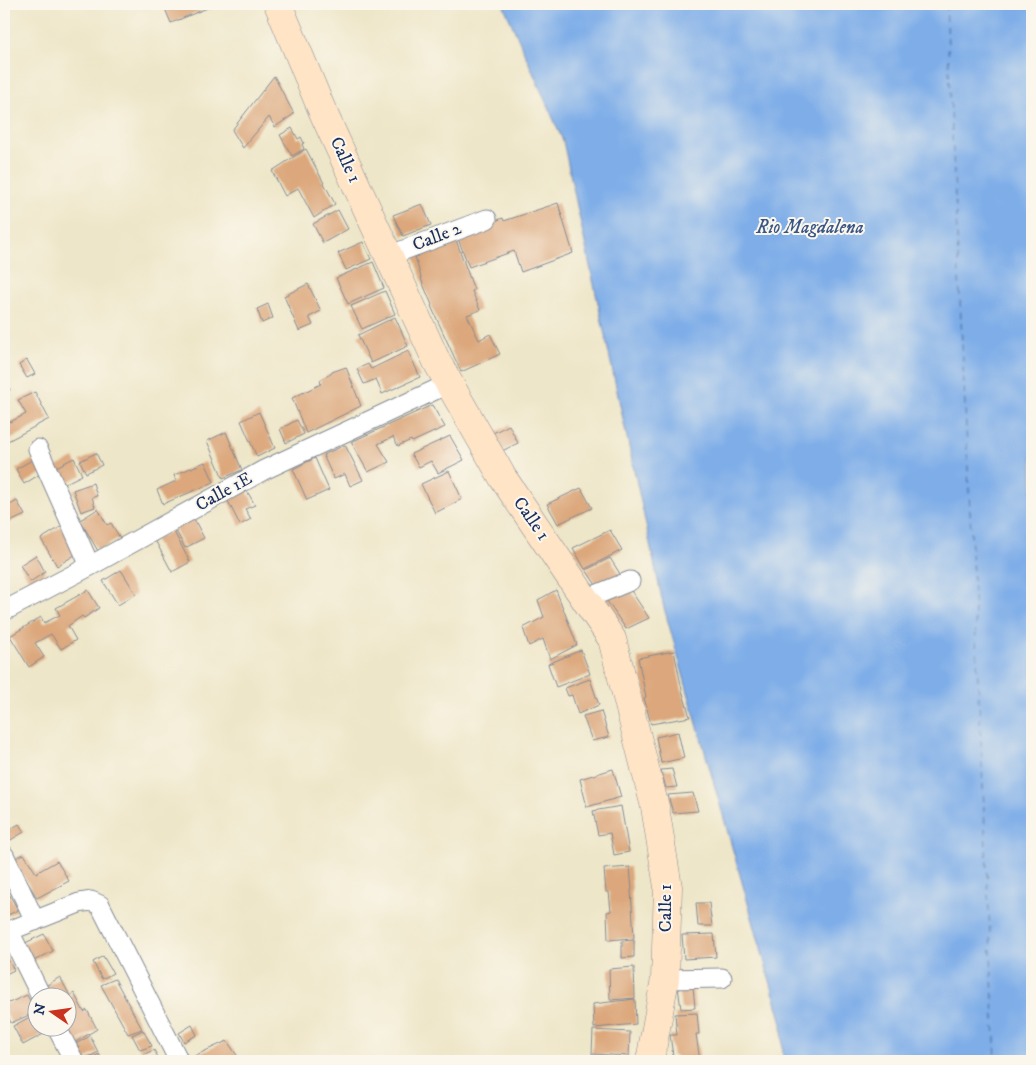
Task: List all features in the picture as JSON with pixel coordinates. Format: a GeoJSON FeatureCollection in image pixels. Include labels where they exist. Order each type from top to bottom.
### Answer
{"type":"FeatureCollection","features":[{"type":"Feature","properties":{"kind":"street","name":"Calle 1"},"geometry":{"type":"LineString","coordinates":[[278,4],[322,110],[437,362],[503,478],[612,639],[655,807],[668,886],[665,979],[650,1061]]}},
{"type":"Feature","properties":{"kind":"street","name":"Calle 2"},"geometry":{"type":"LineString","coordinates":[[388,256],[486,218]]}},
{"type":"Feature","properties":{"kind":"street","name":"Calle 1E"},"geometry":{"type":"LineString","coordinates":[[4,611],[264,470],[450,384]]}},
{"type":"Feature","properties":{"kind":"street"},"geometry":{"type":"LineString","coordinates":[[38,449],[90,566]]}},
{"type":"Feature","properties":{"kind":"street"},"geometry":{"type":"LineString","coordinates":[[586,599],[630,581]]}},
{"type":"Feature","properties":{"kind":"street"},"geometry":{"type":"LineString","coordinates":[[4,855],[35,921]]}},
{"type":"Feature","properties":{"kind":"street"},"geometry":{"type":"LineString","coordinates":[[37,988],[6,932],[79,903],[91,901],[100,905],[178,1061]]}},
{"type":"Feature","properties":{"kind":"street"},"geometry":{"type":"LineString","coordinates":[[665,979],[722,978]]}},
{"type":"Feature","properties":{"kind":"street"},"geometry":{"type":"LineString","coordinates":[[62,1038],[74,1061]]}},
{"type":"Feature","properties":{"kind":"water","name":"Rio Magdalena"},"geometry":{"type":"Polygon","coordinates":[[[503,4],[1032,4],[1032,1061],[783,1061],[782,1023],[663,604],[563,141],[503,4]]]}},
{"type":"Feature","properties":{"kind":"building"},"geometry":{"type":"Polygon","coordinates":[[[163,4],[217,4],[171,23],[163,4]]]}},
{"type":"Feature","properties":{"kind":"building"},"geometry":{"type":"Polygon","coordinates":[[[274,76],[294,114],[275,127],[269,117],[243,148],[232,130],[274,76]]]}},
{"type":"Feature","properties":{"kind":"building"},"geometry":{"type":"Polygon","coordinates":[[[292,128],[298,139],[301,137],[304,149],[292,156],[280,135],[292,128]]]}},
{"type":"Feature","properties":{"kind":"building"},"geometry":{"type":"Polygon","coordinates":[[[306,149],[335,204],[314,218],[298,188],[285,196],[272,171],[306,149]]]}},
{"type":"Feature","properties":{"kind":"building"},"geometry":{"type":"Polygon","coordinates":[[[558,203],[573,253],[521,272],[514,251],[469,267],[457,236],[503,218],[504,221],[558,203]]]}},
{"type":"Feature","properties":{"kind":"building"},"geometry":{"type":"Polygon","coordinates":[[[422,204],[431,225],[403,236],[393,215],[422,204]]]}},
{"type":"Feature","properties":{"kind":"building"},"geometry":{"type":"Polygon","coordinates":[[[338,210],[348,229],[323,243],[313,224],[338,210]]]}},
{"type":"Feature","properties":{"kind":"building"},"geometry":{"type":"Polygon","coordinates":[[[455,237],[480,310],[467,315],[479,340],[490,334],[500,354],[461,372],[431,306],[415,257],[419,256],[417,252],[455,237]]]}},
{"type":"Feature","properties":{"kind":"building"},"geometry":{"type":"Polygon","coordinates":[[[363,242],[371,259],[346,270],[338,253],[363,242]]]}},
{"type":"Feature","properties":{"kind":"building"},"geometry":{"type":"Polygon","coordinates":[[[373,262],[384,288],[348,304],[336,278],[373,262]]]}},
{"type":"Feature","properties":{"kind":"building"},"geometry":{"type":"Polygon","coordinates":[[[308,284],[321,311],[309,317],[313,325],[299,331],[284,296],[308,284]]]}},
{"type":"Feature","properties":{"kind":"building"},"geometry":{"type":"Polygon","coordinates":[[[385,291],[395,314],[362,329],[351,306],[385,291]]]}},
{"type":"Feature","properties":{"kind":"building"},"geometry":{"type":"Polygon","coordinates":[[[268,304],[273,318],[262,323],[257,309],[268,304]]]}},
{"type":"Feature","properties":{"kind":"building"},"geometry":{"type":"Polygon","coordinates":[[[395,317],[408,346],[371,363],[358,335],[395,317]]]}},
{"type":"Feature","properties":{"kind":"building"},"geometry":{"type":"Polygon","coordinates":[[[408,351],[420,377],[382,394],[376,379],[364,384],[357,369],[368,364],[371,369],[408,351]]]}},
{"type":"Feature","properties":{"kind":"building"},"geometry":{"type":"Polygon","coordinates":[[[27,360],[35,374],[27,378],[19,365],[27,360]]]}},
{"type":"Feature","properties":{"kind":"building"},"geometry":{"type":"Polygon","coordinates":[[[346,367],[361,406],[306,433],[292,398],[321,384],[320,380],[332,372],[346,367]]]}},
{"type":"Feature","properties":{"kind":"building"},"geometry":{"type":"Polygon","coordinates":[[[4,377],[10,390],[4,393],[4,377]]]}},
{"type":"Feature","properties":{"kind":"building"},"geometry":{"type":"Polygon","coordinates":[[[35,392],[49,419],[4,443],[4,422],[8,420],[10,422],[26,414],[18,400],[35,392]]]}},
{"type":"Feature","properties":{"kind":"building"},"geometry":{"type":"Polygon","coordinates":[[[432,405],[445,427],[412,442],[411,440],[398,446],[393,437],[378,444],[389,462],[368,472],[351,442],[432,405]]]}},
{"type":"Feature","properties":{"kind":"building"},"geometry":{"type":"Polygon","coordinates":[[[259,412],[275,448],[257,457],[241,421],[259,412]]]}},
{"type":"Feature","properties":{"kind":"building"},"geometry":{"type":"Polygon","coordinates":[[[297,420],[304,434],[286,443],[280,429],[297,420]]]}},
{"type":"Feature","properties":{"kind":"building"},"geometry":{"type":"Polygon","coordinates":[[[509,425],[518,443],[498,453],[489,435],[509,425]]]}},
{"type":"Feature","properties":{"kind":"building"},"geometry":{"type":"Polygon","coordinates":[[[226,432],[242,470],[223,478],[207,441],[226,432]]]}},
{"type":"Feature","properties":{"kind":"building"},"geometry":{"type":"Polygon","coordinates":[[[450,436],[464,460],[438,473],[431,461],[419,467],[411,454],[450,436]]]}},
{"type":"Feature","properties":{"kind":"building"},"geometry":{"type":"Polygon","coordinates":[[[345,445],[363,480],[350,486],[345,474],[334,479],[323,455],[345,445]]]}},
{"type":"Feature","properties":{"kind":"building"},"geometry":{"type":"Polygon","coordinates":[[[96,453],[102,465],[86,473],[80,461],[96,453]]]}},
{"type":"Feature","properties":{"kind":"building"},"geometry":{"type":"Polygon","coordinates":[[[74,458],[82,475],[64,484],[56,467],[74,458]]]}},
{"type":"Feature","properties":{"kind":"building"},"geometry":{"type":"Polygon","coordinates":[[[315,458],[329,490],[307,500],[293,469],[315,458]]]}},
{"type":"Feature","properties":{"kind":"building"},"geometry":{"type":"Polygon","coordinates":[[[34,459],[42,473],[24,484],[16,469],[34,459]]]}},
{"type":"Feature","properties":{"kind":"building"},"geometry":{"type":"Polygon","coordinates":[[[205,462],[214,482],[163,504],[157,490],[176,481],[174,475],[205,462]]]}},
{"type":"Feature","properties":{"kind":"building"},"geometry":{"type":"Polygon","coordinates":[[[449,471],[462,499],[435,513],[421,484],[449,471]]]}},
{"type":"Feature","properties":{"kind":"building"},"geometry":{"type":"Polygon","coordinates":[[[93,483],[97,496],[92,497],[95,507],[81,512],[73,490],[93,483]]]}},
{"type":"Feature","properties":{"kind":"building"},"geometry":{"type":"Polygon","coordinates":[[[581,488],[592,508],[558,524],[547,504],[581,488]]]}},
{"type":"Feature","properties":{"kind":"building"},"geometry":{"type":"Polygon","coordinates":[[[247,491],[255,505],[245,509],[251,519],[240,525],[228,501],[247,491]]]}},
{"type":"Feature","properties":{"kind":"building"},"geometry":{"type":"Polygon","coordinates":[[[17,501],[25,515],[8,523],[4,514],[4,508],[17,501]]]}},
{"type":"Feature","properties":{"kind":"building"},"geometry":{"type":"Polygon","coordinates":[[[98,509],[107,525],[111,523],[120,538],[98,551],[80,520],[98,509]]]}},
{"type":"Feature","properties":{"kind":"building"},"geometry":{"type":"Polygon","coordinates":[[[194,519],[204,538],[185,548],[175,529],[194,519]]]}},
{"type":"Feature","properties":{"kind":"building"},"geometry":{"type":"Polygon","coordinates":[[[62,526],[78,553],[57,566],[41,539],[62,526]]]}},
{"type":"Feature","properties":{"kind":"building"},"geometry":{"type":"Polygon","coordinates":[[[173,530],[190,562],[172,572],[155,540],[173,530]]]}},
{"type":"Feature","properties":{"kind":"building"},"geometry":{"type":"Polygon","coordinates":[[[610,530],[622,550],[585,569],[573,548],[610,530]]]}},
{"type":"Feature","properties":{"kind":"building"},"geometry":{"type":"Polygon","coordinates":[[[36,555],[45,572],[30,582],[20,565],[36,555]]]}},
{"type":"Feature","properties":{"kind":"building"},"geometry":{"type":"Polygon","coordinates":[[[610,558],[622,577],[598,588],[586,570],[610,558]]]}},
{"type":"Feature","properties":{"kind":"building"},"geometry":{"type":"Polygon","coordinates":[[[121,570],[136,594],[118,605],[103,581],[121,570]]]}},
{"type":"Feature","properties":{"kind":"building"},"geometry":{"type":"Polygon","coordinates":[[[628,586],[649,618],[626,629],[605,598],[628,586]]]}},
{"type":"Feature","properties":{"kind":"building"},"geometry":{"type":"Polygon","coordinates":[[[88,590],[99,608],[84,618],[82,616],[68,626],[76,640],[61,649],[51,634],[35,643],[44,657],[29,667],[10,636],[41,617],[44,623],[60,615],[56,608],[88,590]]]}},
{"type":"Feature","properties":{"kind":"building"},"geometry":{"type":"Polygon","coordinates":[[[556,590],[577,645],[550,659],[543,639],[529,646],[523,628],[544,617],[538,600],[556,590]]]}},
{"type":"Feature","properties":{"kind":"building"},"geometry":{"type":"Polygon","coordinates":[[[581,650],[590,674],[556,687],[548,664],[581,650]]]}},
{"type":"Feature","properties":{"kind":"building"},"geometry":{"type":"Polygon","coordinates":[[[674,651],[690,717],[651,724],[644,698],[646,697],[638,658],[674,651]]]}},
{"type":"Feature","properties":{"kind":"building"},"geometry":{"type":"Polygon","coordinates":[[[590,679],[599,705],[578,714],[572,695],[568,696],[565,688],[590,679]]]}},
{"type":"Feature","properties":{"kind":"building"},"geometry":{"type":"Polygon","coordinates":[[[601,711],[609,737],[592,741],[583,716],[601,711]]]}},
{"type":"Feature","properties":{"kind":"building"},"geometry":{"type":"Polygon","coordinates":[[[678,732],[684,758],[661,763],[656,737],[678,732]]]}},
{"type":"Feature","properties":{"kind":"building"},"geometry":{"type":"Polygon","coordinates":[[[613,769],[621,797],[587,807],[580,779],[613,769]]]}},
{"type":"Feature","properties":{"kind":"building"},"geometry":{"type":"Polygon","coordinates":[[[672,769],[677,787],[666,788],[661,770],[672,769]]]}},
{"type":"Feature","properties":{"kind":"building"},"geometry":{"type":"Polygon","coordinates":[[[693,793],[698,811],[673,813],[668,795],[693,793]]]}},
{"type":"Feature","properties":{"kind":"building"},"geometry":{"type":"Polygon","coordinates":[[[621,806],[629,852],[614,855],[610,833],[598,835],[593,811],[621,806]]]}},
{"type":"Feature","properties":{"kind":"building"},"geometry":{"type":"Polygon","coordinates":[[[19,824],[24,832],[4,844],[4,833],[19,824]]]}},
{"type":"Feature","properties":{"kind":"building"},"geometry":{"type":"Polygon","coordinates":[[[24,854],[36,873],[57,861],[69,881],[37,898],[13,859],[24,854]]]}},
{"type":"Feature","properties":{"kind":"building"},"geometry":{"type":"Polygon","coordinates":[[[630,867],[634,938],[608,940],[607,912],[611,911],[609,892],[606,892],[604,869],[630,867]]]}},
{"type":"Feature","properties":{"kind":"building"},"geometry":{"type":"Polygon","coordinates":[[[8,892],[18,910],[4,917],[4,894],[8,892]]]}},
{"type":"Feature","properties":{"kind":"building"},"geometry":{"type":"Polygon","coordinates":[[[696,903],[709,903],[712,926],[698,926],[696,903]]]}},
{"type":"Feature","properties":{"kind":"building"},"geometry":{"type":"Polygon","coordinates":[[[44,934],[53,951],[28,964],[19,946],[44,934]]]}},
{"type":"Feature","properties":{"kind":"building"},"geometry":{"type":"Polygon","coordinates":[[[714,934],[716,957],[684,959],[682,935],[714,934]]]}},
{"type":"Feature","properties":{"kind":"building"},"geometry":{"type":"Polygon","coordinates":[[[634,940],[634,957],[622,958],[622,941],[634,940]]]}},
{"type":"Feature","properties":{"kind":"building"},"geometry":{"type":"Polygon","coordinates":[[[4,952],[14,970],[4,975],[4,952]]]}},
{"type":"Feature","properties":{"kind":"building"},"geometry":{"type":"Polygon","coordinates":[[[103,956],[113,973],[102,979],[93,962],[103,956]]]}},
{"type":"Feature","properties":{"kind":"building"},"geometry":{"type":"Polygon","coordinates":[[[634,967],[635,998],[610,1000],[609,969],[634,967]]]}},
{"type":"Feature","properties":{"kind":"building"},"geometry":{"type":"Polygon","coordinates":[[[60,977],[66,988],[43,988],[60,977]]]}},
{"type":"Feature","properties":{"kind":"building"},"geometry":{"type":"Polygon","coordinates":[[[115,979],[142,1029],[128,1034],[101,985],[115,979]]]}},
{"type":"Feature","properties":{"kind":"building"},"geometry":{"type":"Polygon","coordinates":[[[678,987],[693,987],[695,1008],[681,1009],[678,987]]]}},
{"type":"Feature","properties":{"kind":"building"},"geometry":{"type":"Polygon","coordinates":[[[27,995],[28,1016],[11,1023],[4,1005],[27,995]]]}},
{"type":"Feature","properties":{"kind":"building"},"geometry":{"type":"Polygon","coordinates":[[[635,999],[636,1024],[594,1028],[593,1004],[635,999]]]}},
{"type":"Feature","properties":{"kind":"building"},"geometry":{"type":"Polygon","coordinates":[[[78,1001],[84,1012],[87,1010],[97,1029],[71,1045],[67,1038],[78,1038],[78,1001]]]}},
{"type":"Feature","properties":{"kind":"building"},"geometry":{"type":"Polygon","coordinates":[[[697,1013],[699,1034],[696,1034],[700,1061],[677,1061],[676,1056],[673,1056],[670,1035],[677,1035],[675,1014],[697,1013]]]}},
{"type":"Feature","properties":{"kind":"building"},"geometry":{"type":"Polygon","coordinates":[[[28,1018],[28,1038],[36,1038],[23,1045],[13,1026],[28,1018]]]}},
{"type":"Feature","properties":{"kind":"building"},"geometry":{"type":"Polygon","coordinates":[[[192,1025],[197,1035],[184,1042],[179,1033],[192,1025]]]}},
{"type":"Feature","properties":{"kind":"building"},"geometry":{"type":"Polygon","coordinates":[[[143,1030],[152,1046],[140,1050],[132,1035],[143,1030]]]}},
{"type":"Feature","properties":{"kind":"building"},"geometry":{"type":"Polygon","coordinates":[[[593,1030],[630,1032],[629,1056],[592,1054],[593,1030]]]}},
{"type":"Feature","properties":{"kind":"building"},"geometry":{"type":"Polygon","coordinates":[[[90,1036],[98,1052],[82,1061],[72,1046],[90,1036]]]}},
{"type":"Feature","properties":{"kind":"building"},"geometry":{"type":"Polygon","coordinates":[[[227,1041],[239,1058],[233,1061],[198,1061],[194,1056],[227,1041]]]}},
{"type":"Feature","properties":{"kind":"building"},"geometry":{"type":"Polygon","coordinates":[[[154,1050],[160,1061],[143,1061],[140,1056],[154,1050]]]}},
{"type":"Feature","properties":{"kind":"building"},"geometry":{"type":"Polygon","coordinates":[[[99,1054],[103,1061],[86,1061],[99,1054]]]}},
{"type":"Feature","properties":{"kind":"ferry route"},"geometry":{"type":"LineString","coordinates":[[946,4],[996,1061]]}}]}
